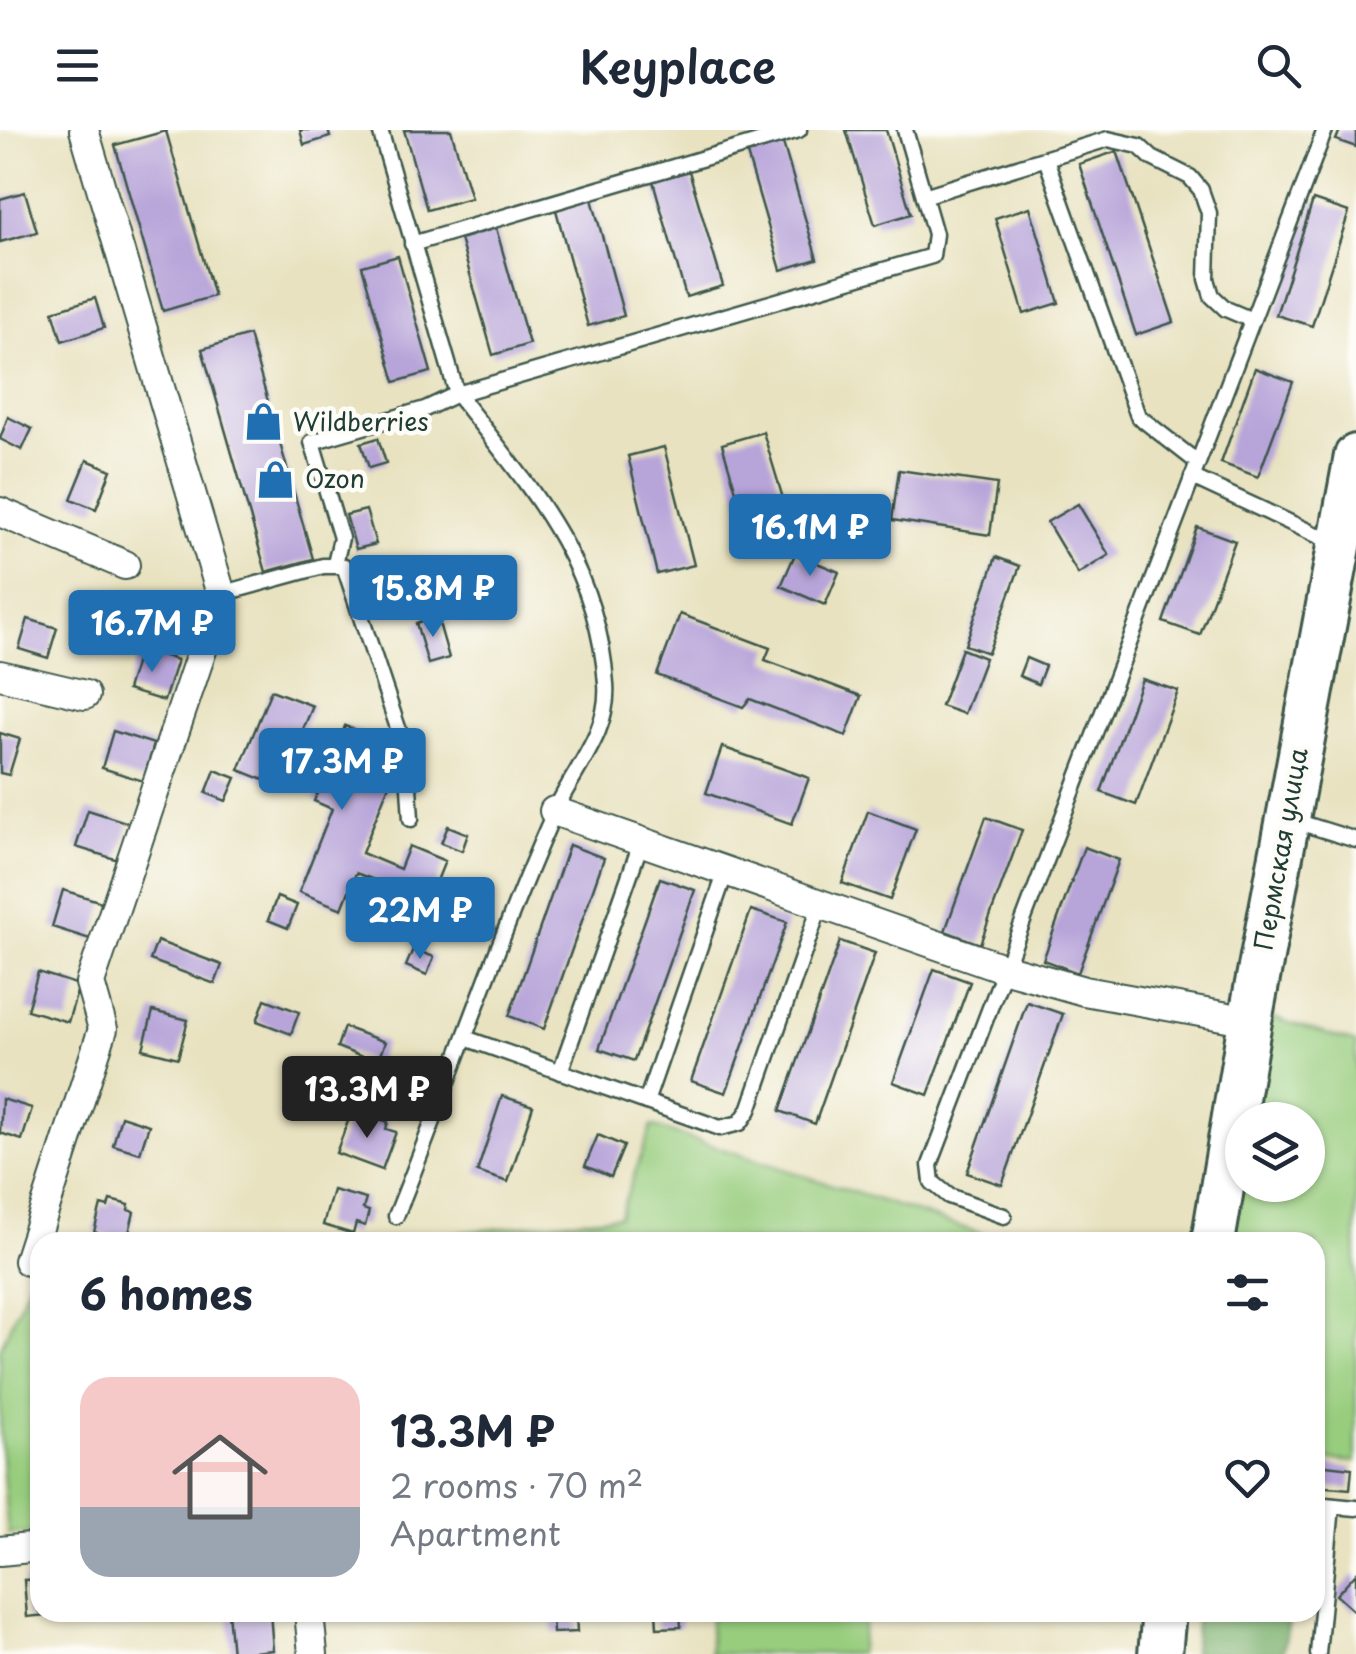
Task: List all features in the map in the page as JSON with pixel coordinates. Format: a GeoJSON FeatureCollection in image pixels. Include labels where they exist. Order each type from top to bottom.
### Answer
{"type":"FeatureCollection","features":[{"type":"Feature","properties":{"kind":"main road","name":"Пермская улица"},"geometry":{"type":"LineString","coordinates":[[1215,1232],[1286,818],[1356,456]]}},
{"type":"Feature","properties":{"kind":"main road"},"geometry":{"type":"LineString","coordinates":[[1160,1654],[1163,1622]]}},
{"type":"Feature","properties":{"kind":"street"},"geometry":{"type":"LineString","coordinates":[[37,1232],[103,1029],[90,983],[221,594],[84,130]]}},
{"type":"Feature","properties":{"kind":"street"},"geometry":{"type":"LineString","coordinates":[[0,512],[125,564]]}},
{"type":"Feature","properties":{"kind":"street"},"geometry":{"type":"LineString","coordinates":[[0,675],[84,695]]}},
{"type":"Feature","properties":{"kind":"street"},"geometry":{"type":"LineString","coordinates":[[554,811],[1003,968],[1084,991],[1250,1020]]}},
{"type":"Feature","properties":{"kind":"street"},"geometry":{"type":"LineString","coordinates":[[28,1261],[30,1255]]}},
{"type":"Feature","properties":{"kind":"street"},"geometry":{"type":"LineString","coordinates":[[0,1550],[30,1548]]}},
{"type":"Feature","properties":{"kind":"street"},"geometry":{"type":"LineString","coordinates":[[310,1622],[313,1654]]}},
{"type":"Feature","properties":{"kind":"lane"},"geometry":{"type":"LineString","coordinates":[[380,130],[457,394],[555,520],[582,579],[601,643],[607,687],[603,722],[554,811],[396,1216]]}},
{"type":"Feature","properties":{"kind":"lane"},"geometry":{"type":"LineString","coordinates":[[412,244],[799,130]]}},
{"type":"Feature","properties":{"kind":"lane"},"geometry":{"type":"LineString","coordinates":[[335,564],[341,538],[312,442],[425,409],[457,394],[932,256],[935,234],[905,130]]}},
{"type":"Feature","properties":{"kind":"lane"},"geometry":{"type":"LineString","coordinates":[[1004,1216],[950,1196],[932,1182],[930,1165],[1325,130]]}},
{"type":"Feature","properties":{"kind":"lane"},"geometry":{"type":"LineString","coordinates":[[924,196],[1108,139],[1124,141],[1190,177],[1209,213],[1207,280],[1212,296],[1226,309],[1252,320]]}},
{"type":"Feature","properties":{"kind":"lane"},"geometry":{"type":"LineString","coordinates":[[1046,158],[1138,416],[1195,469],[1338,546]]}},
{"type":"Feature","properties":{"kind":"lane"},"geometry":{"type":"LineString","coordinates":[[221,594],[335,564],[344,566],[406,755],[411,819]]}},
{"type":"Feature","properties":{"kind":"lane"},"geometry":{"type":"LineString","coordinates":[[1286,818],[1356,840]]}},
{"type":"Feature","properties":{"kind":"lane"},"geometry":{"type":"LineString","coordinates":[[560,1072],[641,843]]}},
{"type":"Feature","properties":{"kind":"lane"},"geometry":{"type":"LineString","coordinates":[[646,1102],[726,874]]}},
{"type":"Feature","properties":{"kind":"lane"},"geometry":{"type":"LineString","coordinates":[[468,1039],[720,1128],[740,1124],[749,1110],[820,906]]}},
{"type":"Feature","properties":{"kind":"lane"},"geometry":{"type":"LineString","coordinates":[[1325,1505],[1356,1508]]}},
{"type":"Feature","properties":{"kind":"lane"},"geometry":{"type":"LineString","coordinates":[[1325,1580],[1332,1506]]}},
{"type":"Feature","properties":{"kind":"lane"},"geometry":{"type":"LineString","coordinates":[[1318,1654],[1321,1622]]}},
{"type":"Feature","properties":{"kind":"green space"},"geometry":{"type":"Polygon","coordinates":[[[1267,1016],[1356,1043],[1356,1462],[1325,1460],[1325,1232],[1234,1232],[1239,1202],[1325,1202],[1325,1102],[1254,1102],[1267,1016]]]}},
{"type":"Feature","properties":{"kind":"green space"},"geometry":{"type":"Polygon","coordinates":[[[652,1126],[976,1232],[466,1232],[619,1216],[652,1126]]]}},
{"type":"Feature","properties":{"kind":"green space"},"geometry":{"type":"Polygon","coordinates":[[[30,1280],[30,1532],[8,1534],[0,1433],[0,1349],[30,1280]]]}},
{"type":"Feature","properties":{"kind":"green space"},"geometry":{"type":"Polygon","coordinates":[[[710,1622],[864,1622],[859,1654],[710,1654],[710,1622]]]}},
{"type":"Feature","properties":{"kind":"green space"},"geometry":{"type":"Polygon","coordinates":[[[1196,1622],[1289,1622],[1282,1654],[1193,1654],[1196,1622]]]}},
{"type":"Feature","properties":{"kind":"building"},"geometry":{"type":"Polygon","coordinates":[[[300,130],[328,130],[330,137],[304,145],[300,130]]]}},
{"type":"Feature","properties":{"kind":"building"},"geometry":{"type":"Polygon","coordinates":[[[404,130],[451,130],[471,198],[427,210],[404,130]]]}},
{"type":"Feature","properties":{"kind":"building"},"geometry":{"type":"Polygon","coordinates":[[[846,130],[886,130],[911,214],[875,225],[846,130]]]}},
{"type":"Feature","properties":{"kind":"building"},"geometry":{"type":"Polygon","coordinates":[[[1340,130],[1356,130],[1356,147],[1336,140],[1340,130]]]}},
{"type":"Feature","properties":{"kind":"building"},"geometry":{"type":"Polygon","coordinates":[[[166,131],[214,296],[163,311],[115,145],[166,131]]]}},
{"type":"Feature","properties":{"kind":"building"},"geometry":{"type":"Polygon","coordinates":[[[783,143],[817,259],[781,270],[747,154],[783,143]]]}},
{"type":"Feature","properties":{"kind":"building"},"geometry":{"type":"Polygon","coordinates":[[[1117,151],[1174,322],[1136,335],[1079,164],[1117,151]]]}},
{"type":"Feature","properties":{"kind":"building"},"geometry":{"type":"Polygon","coordinates":[[[689,171],[723,286],[686,297],[653,181],[689,171]]]}},
{"type":"Feature","properties":{"kind":"building"},"geometry":{"type":"Polygon","coordinates":[[[25,192],[37,232],[0,242],[0,199],[25,192]]]}},
{"type":"Feature","properties":{"kind":"building"},"geometry":{"type":"Polygon","coordinates":[[[592,199],[624,316],[588,326],[556,210],[592,199]]]}},
{"type":"Feature","properties":{"kind":"building"},"geometry":{"type":"Polygon","coordinates":[[[1313,200],[1349,212],[1312,326],[1276,315],[1313,200]]]}},
{"type":"Feature","properties":{"kind":"building"},"geometry":{"type":"Polygon","coordinates":[[[1030,207],[1059,303],[1024,314],[995,218],[1030,207]]]}},
{"type":"Feature","properties":{"kind":"building"},"geometry":{"type":"Polygon","coordinates":[[[496,228],[529,344],[493,355],[460,239],[496,228]]]}},
{"type":"Feature","properties":{"kind":"building"},"geometry":{"type":"Polygon","coordinates":[[[398,256],[431,372],[395,382],[362,266],[398,256]]]}},
{"type":"Feature","properties":{"kind":"building"},"geometry":{"type":"Polygon","coordinates":[[[95,298],[104,328],[62,341],[53,311],[95,298]]]}},
{"type":"Feature","properties":{"kind":"building"},"geometry":{"type":"Polygon","coordinates":[[[249,335],[313,559],[266,572],[202,349],[249,335]]]}},
{"type":"Feature","properties":{"kind":"building"},"geometry":{"type":"Polygon","coordinates":[[[1255,368],[1293,382],[1258,477],[1221,463],[1255,368]]]}},
{"type":"Feature","properties":{"kind":"building"},"geometry":{"type":"Polygon","coordinates":[[[8,417],[32,429],[22,450],[0,439],[8,417]]]}},
{"type":"Feature","properties":{"kind":"building"},"geometry":{"type":"Polygon","coordinates":[[[763,432],[791,525],[750,538],[722,444],[763,432]]]}},
{"type":"Feature","properties":{"kind":"building"},"geometry":{"type":"Polygon","coordinates":[[[378,438],[386,463],[369,468],[361,443],[378,438]]]}},
{"type":"Feature","properties":{"kind":"building"},"geometry":{"type":"Polygon","coordinates":[[[664,447],[694,565],[657,574],[628,456],[664,447]]]}},
{"type":"Feature","properties":{"kind":"building"},"geometry":{"type":"Polygon","coordinates":[[[87,460],[111,470],[96,509],[71,499],[87,460]]]}},
{"type":"Feature","properties":{"kind":"building"},"geometry":{"type":"Polygon","coordinates":[[[899,470],[997,484],[990,535],[892,520],[899,470]]]}},
{"type":"Feature","properties":{"kind":"building"},"geometry":{"type":"Polygon","coordinates":[[[1078,504],[1109,555],[1078,574],[1047,522],[1078,504]]]}},
{"type":"Feature","properties":{"kind":"building"},"geometry":{"type":"Polygon","coordinates":[[[366,510],[376,544],[356,549],[346,515],[366,510]]]}},
{"type":"Feature","properties":{"kind":"building"},"geometry":{"type":"Polygon","coordinates":[[[1197,527],[1235,541],[1200,635],[1163,622],[1197,527]]]}},
{"type":"Feature","properties":{"kind":"building"},"geometry":{"type":"Polygon","coordinates":[[[795,554],[839,572],[825,605],[781,586],[795,554]]]}},
{"type":"Feature","properties":{"kind":"building"},"geometry":{"type":"Polygon","coordinates":[[[996,557],[1020,566],[988,653],[965,645],[996,557]]]}},
{"type":"Feature","properties":{"kind":"building"},"geometry":{"type":"Polygon","coordinates":[[[680,614],[770,648],[765,660],[861,696],[846,736],[750,699],[743,707],[657,675],[680,614]]]}},
{"type":"Feature","properties":{"kind":"building"},"geometry":{"type":"Polygon","coordinates":[[[437,616],[449,658],[428,664],[416,623],[437,616]]]}},
{"type":"Feature","properties":{"kind":"building"},"geometry":{"type":"Polygon","coordinates":[[[28,619],[57,628],[48,658],[19,649],[28,619]]]}},
{"type":"Feature","properties":{"kind":"building"},"geometry":{"type":"Polygon","coordinates":[[[140,648],[177,660],[164,701],[127,690],[140,648]]]}},
{"type":"Feature","properties":{"kind":"building"},"geometry":{"type":"Polygon","coordinates":[[[962,649],[985,658],[964,714],[941,706],[962,649]]]}},
{"type":"Feature","properties":{"kind":"building"},"geometry":{"type":"Polygon","coordinates":[[[1026,658],[1045,666],[1038,684],[1019,676],[1026,658]]]}},
{"type":"Feature","properties":{"kind":"building"},"geometry":{"type":"Polygon","coordinates":[[[1142,679],[1178,691],[1136,805],[1101,792],[1142,679]]]}},
{"type":"Feature","properties":{"kind":"building"},"geometry":{"type":"Polygon","coordinates":[[[271,690],[313,706],[301,734],[337,748],[345,726],[385,742],[372,775],[390,782],[362,853],[400,869],[409,846],[445,861],[414,938],[376,923],[391,886],[356,873],[342,909],[299,892],[332,809],[314,801],[328,767],[297,754],[284,788],[239,770],[271,690]]]}},
{"type":"Feature","properties":{"kind":"building"},"geometry":{"type":"Polygon","coordinates":[[[113,731],[154,744],[143,781],[102,768],[113,731]]]}},
{"type":"Feature","properties":{"kind":"building"},"geometry":{"type":"Polygon","coordinates":[[[0,733],[20,739],[9,775],[0,773],[0,733]]]}},
{"type":"Feature","properties":{"kind":"building"},"geometry":{"type":"Polygon","coordinates":[[[722,747],[809,778],[792,824],[706,793],[722,747]]]}},
{"type":"Feature","properties":{"kind":"building"},"geometry":{"type":"Polygon","coordinates":[[[215,770],[236,778],[226,801],[206,793],[215,770]]]}},
{"type":"Feature","properties":{"kind":"building"},"geometry":{"type":"Polygon","coordinates":[[[88,810],[129,823],[118,860],[76,847],[88,810]]]}},
{"type":"Feature","properties":{"kind":"building"},"geometry":{"type":"Polygon","coordinates":[[[868,811],[916,829],[890,900],[842,883],[868,811]]]}},
{"type":"Feature","properties":{"kind":"building"},"geometry":{"type":"Polygon","coordinates":[[[986,817],[1022,830],[980,944],[945,931],[986,817]]]}},
{"type":"Feature","properties":{"kind":"building"},"geometry":{"type":"Polygon","coordinates":[[[448,826],[468,834],[462,851],[441,843],[448,826]]]}},
{"type":"Feature","properties":{"kind":"building"},"geometry":{"type":"Polygon","coordinates":[[[569,845],[604,858],[544,1029],[509,1016],[569,845]]]}},
{"type":"Feature","properties":{"kind":"building"},"geometry":{"type":"Polygon","coordinates":[[[1084,847],[1119,860],[1078,973],[1043,960],[1084,847]]]}},
{"type":"Feature","properties":{"kind":"building"},"geometry":{"type":"Polygon","coordinates":[[[660,878],[695,890],[634,1061],[599,1049],[660,878]]]}},
{"type":"Feature","properties":{"kind":"building"},"geometry":{"type":"Polygon","coordinates":[[[63,890],[105,903],[93,940],[52,927],[63,890]]]}},
{"type":"Feature","properties":{"kind":"building"},"geometry":{"type":"Polygon","coordinates":[[[277,897],[297,905],[288,928],[268,920],[277,897]]]}},
{"type":"Feature","properties":{"kind":"building"},"geometry":{"type":"Polygon","coordinates":[[[751,910],[787,922],[726,1093],[691,1081],[751,910]]]}},
{"type":"Feature","properties":{"kind":"building"},"geometry":{"type":"Polygon","coordinates":[[[157,941],[222,965],[215,984],[150,960],[157,941]]]}},
{"type":"Feature","properties":{"kind":"building"},"geometry":{"type":"Polygon","coordinates":[[[840,941],[875,953],[815,1124],[780,1111],[840,941]]]}},
{"type":"Feature","properties":{"kind":"building"},"geometry":{"type":"Polygon","coordinates":[[[413,949],[434,957],[427,975],[406,966],[413,949]]]}},
{"type":"Feature","properties":{"kind":"building"},"geometry":{"type":"Polygon","coordinates":[[[934,969],[970,982],[928,1095],[893,1082],[934,969]]]}},
{"type":"Feature","properties":{"kind":"building"},"geometry":{"type":"Polygon","coordinates":[[[38,972],[79,985],[68,1022],[27,1010],[38,972]]]}},
{"type":"Feature","properties":{"kind":"building"},"geometry":{"type":"Polygon","coordinates":[[[265,999],[299,1012],[291,1034],[257,1021],[265,999]]]}},
{"type":"Feature","properties":{"kind":"building"},"geometry":{"type":"Polygon","coordinates":[[[1027,1002],[1063,1014],[1002,1185],[967,1173],[1027,1002]]]}},
{"type":"Feature","properties":{"kind":"building"},"geometry":{"type":"Polygon","coordinates":[[[153,1011],[188,1020],[178,1058],[143,1049],[153,1011]]]}},
{"type":"Feature","properties":{"kind":"building"},"geometry":{"type":"Polygon","coordinates":[[[344,1027],[385,1042],[377,1063],[337,1047],[344,1027]]]}},
{"type":"Feature","properties":{"kind":"building"},"geometry":{"type":"Polygon","coordinates":[[[502,1096],[533,1106],[508,1182],[477,1172],[502,1096]]]}},
{"type":"Feature","properties":{"kind":"building"},"geometry":{"type":"Polygon","coordinates":[[[2,1099],[32,1108],[22,1140],[0,1133],[2,1099]]]}},
{"type":"Feature","properties":{"kind":"building"},"geometry":{"type":"Polygon","coordinates":[[[361,1112],[388,1122],[386,1129],[396,1132],[382,1170],[336,1153],[350,1116],[358,1120],[361,1112]]]}},
{"type":"Feature","properties":{"kind":"building"},"geometry":{"type":"Polygon","coordinates":[[[121,1116],[149,1125],[140,1153],[113,1145],[121,1116]]]}},
{"type":"Feature","properties":{"kind":"building"},"geometry":{"type":"Polygon","coordinates":[[[598,1135],[624,1146],[611,1177],[585,1166],[598,1135]]]}},
{"type":"Feature","properties":{"kind":"building"},"geometry":{"type":"Polygon","coordinates":[[[333,1190],[366,1199],[363,1209],[369,1211],[365,1226],[356,1223],[354,1232],[346,1232],[323,1225],[333,1190]]]}},
{"type":"Feature","properties":{"kind":"building"},"geometry":{"type":"Polygon","coordinates":[[[110,1200],[129,1205],[128,1210],[134,1212],[129,1232],[94,1232],[101,1205],[108,1207],[110,1200]]]}},
{"type":"Feature","properties":{"kind":"building"},"geometry":{"type":"Polygon","coordinates":[[[1325,1465],[1352,1468],[1350,1489],[1325,1487],[1325,1465]]]}},
{"type":"Feature","properties":{"kind":"building"},"geometry":{"type":"Polygon","coordinates":[[[1356,1573],[1356,1613],[1336,1595],[1356,1573]]]}},
{"type":"Feature","properties":{"kind":"building"},"geometry":{"type":"Polygon","coordinates":[[[24,1580],[30,1580],[30,1617],[27,1617],[24,1580]]]}},
{"type":"Feature","properties":{"kind":"building"},"geometry":{"type":"Polygon","coordinates":[[[229,1622],[271,1622],[273,1650],[232,1654],[229,1622]]]}},
{"type":"Feature","properties":{"kind":"building"},"geometry":{"type":"Polygon","coordinates":[[[552,1622],[576,1622],[577,1632],[553,1633],[552,1622]]]}},
{"type":"Feature","properties":{"kind":"building"},"geometry":{"type":"Polygon","coordinates":[[[657,1622],[681,1622],[681,1627],[657,1628],[657,1622]]]}},
{"type":"Feature","properties":{"kind":"place","name":"Wildberries"},"geometry":{"type":"Point","coordinates":[263,422]}},
{"type":"Feature","properties":{"kind":"place","name":"Ozon"},"geometry":{"type":"Point","coordinates":[275,479]}}]}
